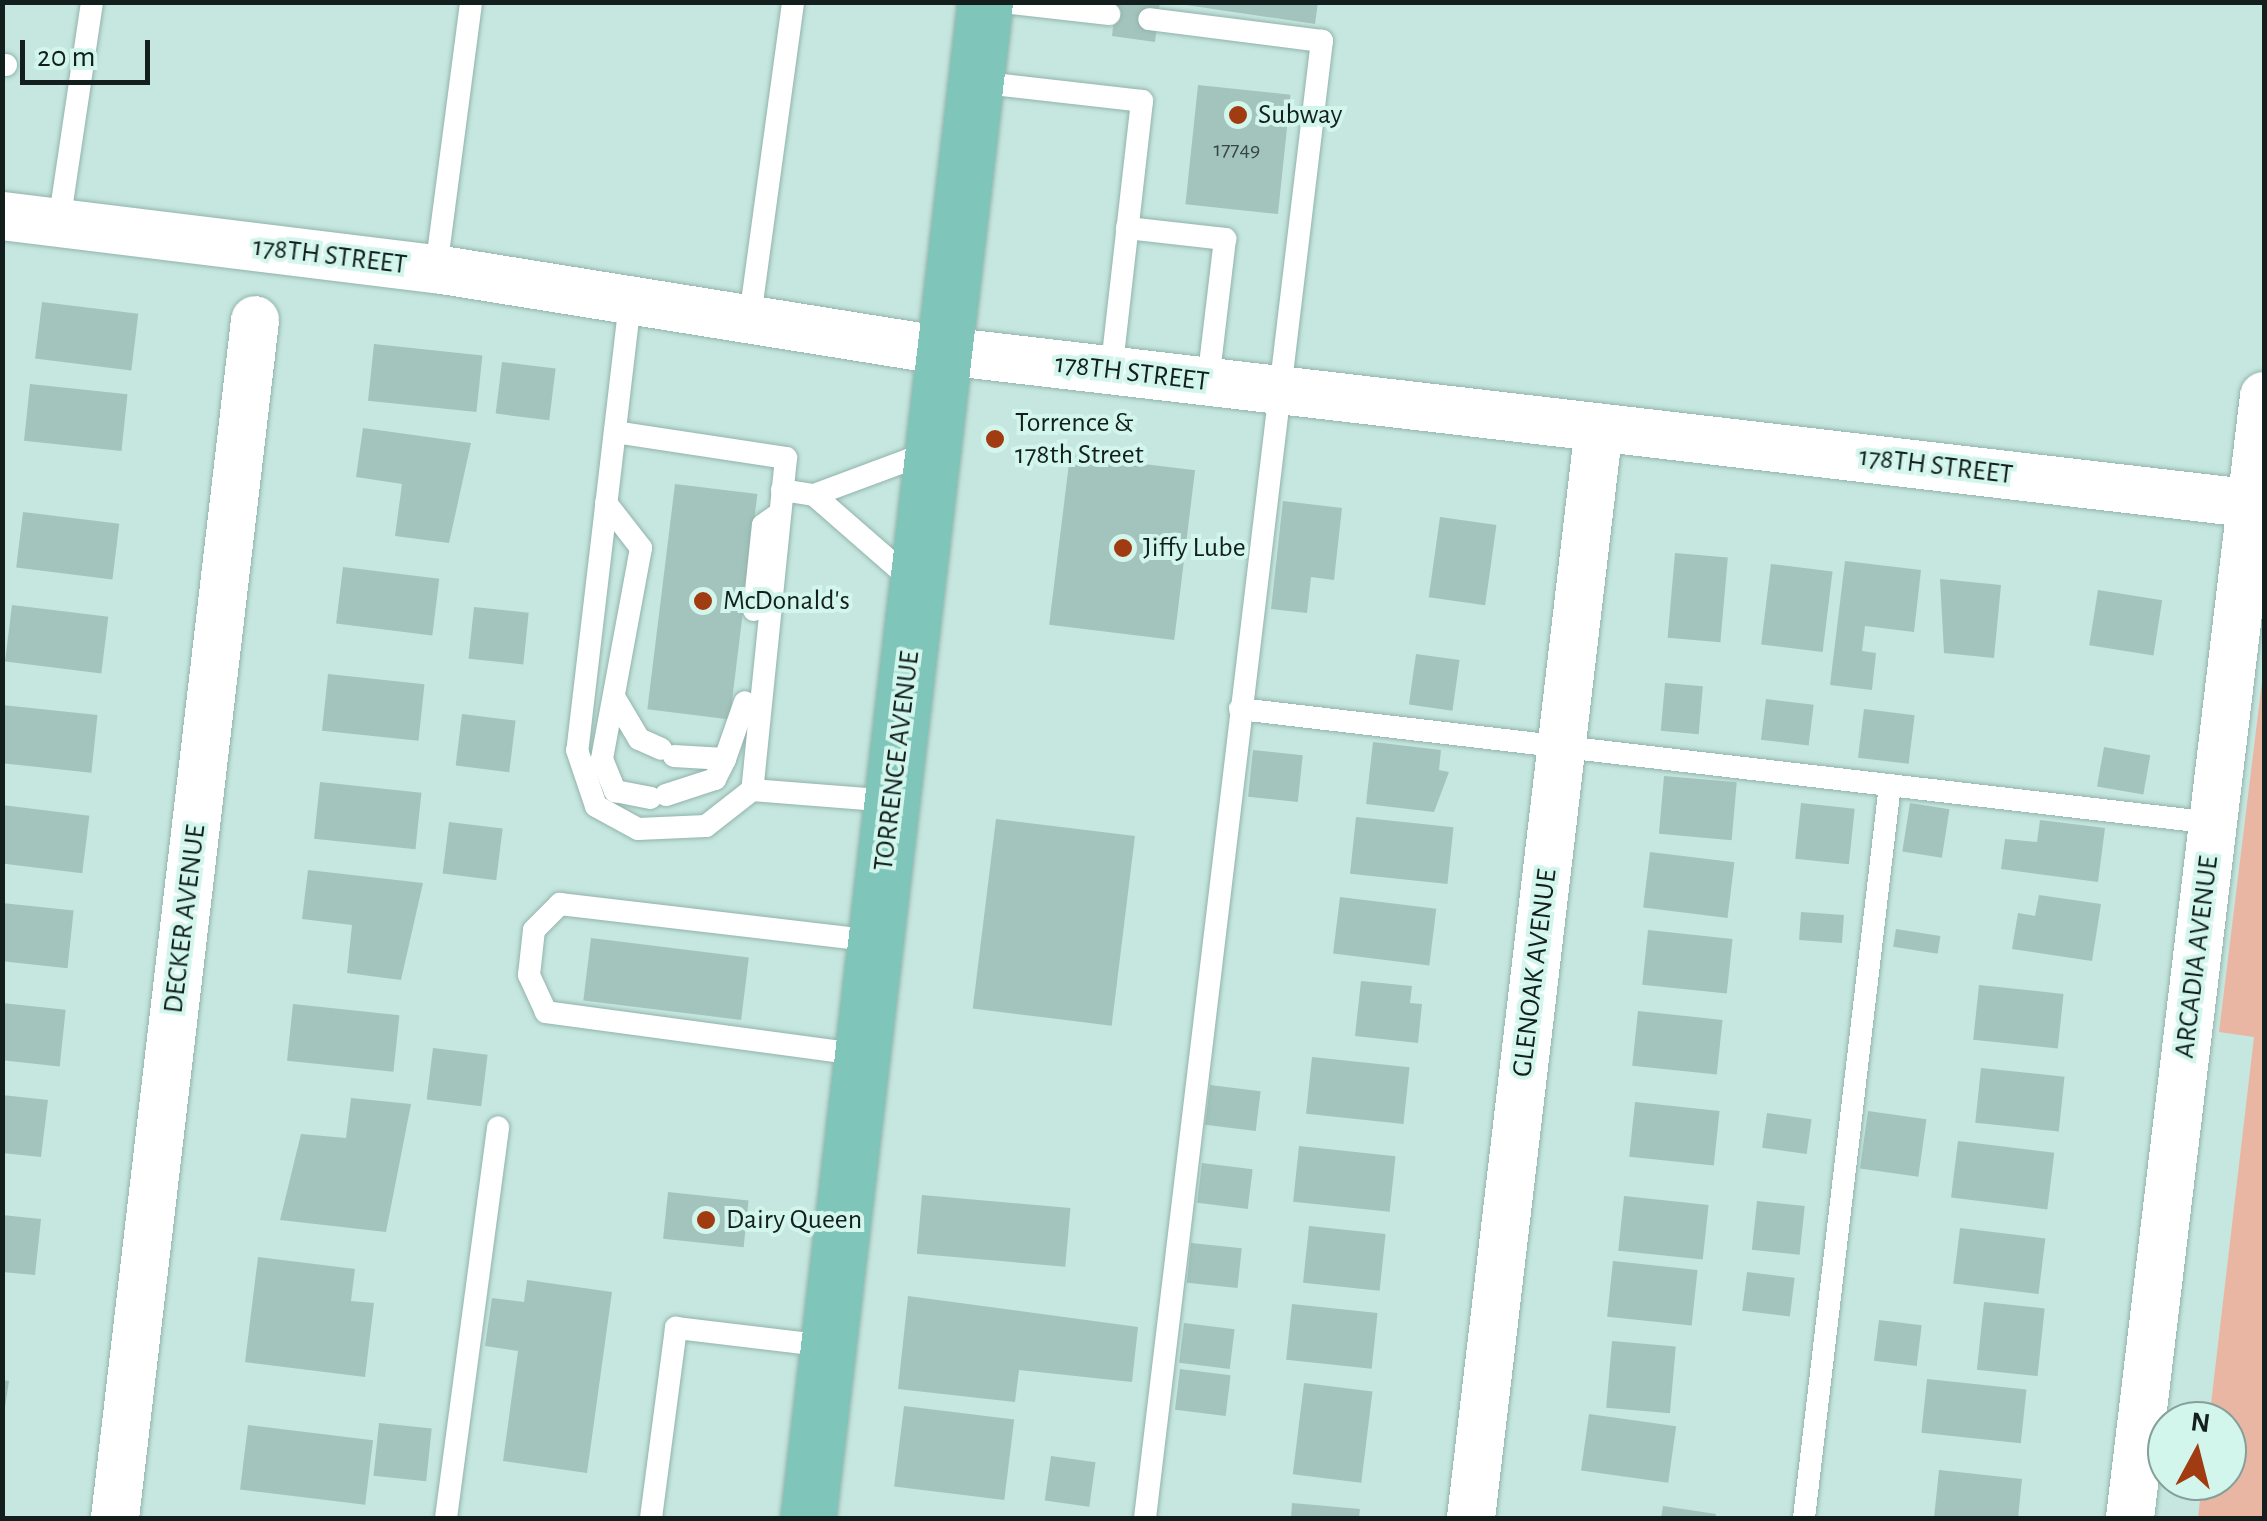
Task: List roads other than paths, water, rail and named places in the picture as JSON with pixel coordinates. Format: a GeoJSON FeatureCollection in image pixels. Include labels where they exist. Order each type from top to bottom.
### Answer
{"type":"FeatureCollection","features":[{"type":"Feature","properties":{"kind":"main road","name":"TORRENCE AVENUE"},"geometry":{"type":"LineString","coordinates":[[808,1518],[985,2]]}},
{"type":"Feature","properties":{"kind":"street","name":"178TH STREET"},"geometry":{"type":"LineString","coordinates":[[2,216],[436,270],[750,317],[944,351],[2257,504]]}},
{"type":"Feature","properties":{"kind":"street","name":"DECKER AVENUE"},"geometry":{"type":"LineString","coordinates":[[115,1518],[255,320]]}},
{"type":"Feature","properties":{"kind":"street","name":"ARCADIA AVENUE"},"geometry":{"type":"LineString","coordinates":[[2130,1518],[2213,823],[2257,504],[2264,396]]}},
{"type":"Feature","properties":{"kind":"street","name":"GLENOAK AVENUE"},"geometry":{"type":"LineString","coordinates":[[1471,1518],[1599,427]]}},
{"type":"Feature","properties":{"kind":"lane"},"geometry":{"type":"LineString","coordinates":[[59,223],[92,2]]}},
{"type":"Feature","properties":{"kind":"lane"},"geometry":{"type":"LineString","coordinates":[[436,270],[471,2]]}},
{"type":"Feature","properties":{"kind":"lane"},"geometry":{"type":"LineString","coordinates":[[750,317],[794,2]]}},
{"type":"Feature","properties":{"kind":"lane"},"geometry":{"type":"LineString","coordinates":[[1003,2],[1110,14]]}},
{"type":"Feature","properties":{"kind":"lane"},"geometry":{"type":"LineString","coordinates":[[1145,1518],[1277,390],[1322,41],[1149,18]]}},
{"type":"Feature","properties":{"kind":"lane"},"geometry":{"type":"LineString","coordinates":[[976,82],[1142,101],[1110,371]]}},
{"type":"Feature","properties":{"kind":"lane"},"geometry":{"type":"LineString","coordinates":[[1126,228],[1225,239],[1208,382]]}},
{"type":"Feature","properties":{"kind":"lane"},"geometry":{"type":"LineString","coordinates":[[630,302],[577,750],[596,806],[638,829],[706,826],[752,790],[892,801]]}},
{"type":"Feature","properties":{"kind":"lane"},"geometry":{"type":"LineString","coordinates":[[615,432],[786,458],[752,790]]}},
{"type":"Feature","properties":{"kind":"lane"},"geometry":{"type":"LineString","coordinates":[[606,503],[642,548],[602,759],[615,791],[658,796],[716,779],[743,728],[763,525],[781,501],[814,495],[933,451]]}},
{"type":"Feature","properties":{"kind":"lane"},"geometry":{"type":"LineString","coordinates":[[814,495],[918,585]]}},
{"type":"Feature","properties":{"kind":"lane"},"geometry":{"type":"LineString","coordinates":[[614,697],[638,738],[668,753],[725,759]]}},
{"type":"Feature","properties":{"kind":"lane"},"geometry":{"type":"LineString","coordinates":[[1240,709],[2213,823]]}},
{"type":"Feature","properties":{"kind":"lane"},"geometry":{"type":"LineString","coordinates":[[1804,1518],[1890,786]]}},
{"type":"Feature","properties":{"kind":"lane"},"geometry":{"type":"LineString","coordinates":[[862,1054],[546,1012],[529,976],[534,930],[560,904],[876,941]]}},
{"type":"Feature","properties":{"kind":"lane"},"geometry":{"type":"LineString","coordinates":[[446,1518],[498,1128]]}},
{"type":"Feature","properties":{"kind":"lane"},"geometry":{"type":"LineString","coordinates":[[651,1518],[676,1328],[828,1346]]}},
{"type":"Feature","properties":{"kind":"place","name":"Subway"},"geometry":{"type":"Point","coordinates":[1238,115]}},
{"type":"Feature","properties":{"kind":"place","name":"Torrence & 178th Street"},"geometry":{"type":"Point","coordinates":[995,439]}},
{"type":"Feature","properties":{"kind":"place","name":"Jiffy Lube"},"geometry":{"type":"Point","coordinates":[1123,548]}},
{"type":"Feature","properties":{"kind":"place","name":"McDonald's"},"geometry":{"type":"Point","coordinates":[703,601]}},
{"type":"Feature","properties":{"kind":"place","name":"Dairy Queen"},"geometry":{"type":"Point","coordinates":[706,1220]}}]}
